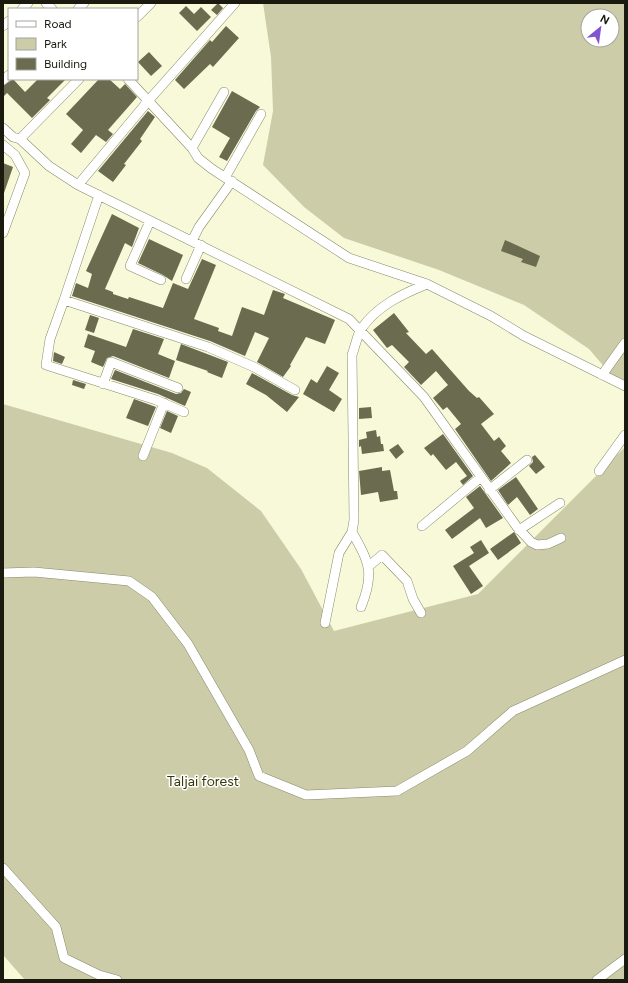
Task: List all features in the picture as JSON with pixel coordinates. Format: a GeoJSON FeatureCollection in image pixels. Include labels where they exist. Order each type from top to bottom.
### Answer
{"type":"FeatureCollection","features":[{"type":"Feature","properties":{"kind":"street"},"geometry":{"type":"LineString","coordinates":[[138,16],[151,3]]}},
{"type":"Feature","properties":{"kind":"street"},"geometry":{"type":"LineString","coordinates":[[83,178],[149,100],[235,3]]}},
{"type":"Feature","properties":{"kind":"street"},"geometry":{"type":"LineString","coordinates":[[3,128],[13,137],[26,133],[78,80]]}},
{"type":"Feature","properties":{"kind":"street"},"geometry":{"type":"LineString","coordinates":[[129,80],[192,148],[198,158],[212,169],[349,258],[427,284],[491,316],[524,336],[625,386]]}},
{"type":"Feature","properties":{"kind":"street"},"geometry":{"type":"LineString","coordinates":[[192,148],[224,92]]}},
{"type":"Feature","properties":{"kind":"street"},"geometry":{"type":"LineString","coordinates":[[195,234],[229,179],[261,114]]}},
{"type":"Feature","properties":{"kind":"street"},"geometry":{"type":"LineString","coordinates":[[26,133],[49,166],[83,178],[99,195],[150,221],[195,234],[201,245],[350,319],[424,397],[519,530],[531,542],[537,545],[548,544],[561,538]]}},
{"type":"Feature","properties":{"kind":"street"},"geometry":{"type":"LineString","coordinates":[[3,145],[15,155],[25,173],[3,233]]}},
{"type":"Feature","properties":{"kind":"street"},"geometry":{"type":"LineString","coordinates":[[99,195],[50,339],[46,365],[184,412]]}},
{"type":"Feature","properties":{"kind":"street"},"geometry":{"type":"LineString","coordinates":[[150,221],[130,266],[161,280]]}},
{"type":"Feature","properties":{"kind":"street"},"geometry":{"type":"LineString","coordinates":[[186,279],[201,245]]}},
{"type":"Feature","properties":{"kind":"street"},"geometry":{"type":"LineString","coordinates":[[325,623],[339,553],[352,532],[354,520],[352,355],[361,330],[388,303],[405,293],[427,284]]}},
{"type":"Feature","properties":{"kind":"street"},"geometry":{"type":"LineString","coordinates":[[64,300],[208,347],[254,367],[295,390]]}},
{"type":"Feature","properties":{"kind":"street"},"geometry":{"type":"LineString","coordinates":[[602,375],[625,343]]}},
{"type":"Feature","properties":{"kind":"street"},"geometry":{"type":"LineString","coordinates":[[103,384],[111,362],[178,388]]}},
{"type":"Feature","properties":{"kind":"street"},"geometry":{"type":"LineString","coordinates":[[143,456],[164,404]]}},
{"type":"Feature","properties":{"kind":"street"},"geometry":{"type":"LineString","coordinates":[[599,471],[625,435]]}},
{"type":"Feature","properties":{"kind":"street"},"geometry":{"type":"LineString","coordinates":[[489,490],[527,460]]}},
{"type":"Feature","properties":{"kind":"street"},"geometry":{"type":"LineString","coordinates":[[422,526],[481,477]]}},
{"type":"Feature","properties":{"kind":"street"},"geometry":{"type":"LineString","coordinates":[[519,530],[560,503]]}},
{"type":"Feature","properties":{"kind":"street"},"geometry":{"type":"LineString","coordinates":[[352,532],[369,566],[369,585],[361,607]]}},
{"type":"Feature","properties":{"kind":"street"},"geometry":{"type":"LineString","coordinates":[[369,566],[382,555],[407,581],[412,599],[421,613]]}},
{"type":"Feature","properties":{"kind":"street"},"geometry":{"type":"LineString","coordinates":[[3,573],[34,572],[128,581],[152,597],[188,644],[249,750],[260,776],[306,794],[397,791],[467,751],[513,711],[625,660]]}},
{"type":"Feature","properties":{"kind":"street"},"geometry":{"type":"LineString","coordinates":[[3,868],[56,927],[64,958],[99,975],[117,980]]}},
{"type":"Feature","properties":{"kind":"street"},"geometry":{"type":"LineString","coordinates":[[597,980],[625,958]]}},
{"type":"Feature","properties":{"kind":"green space"},"geometry":{"type":"Polygon","coordinates":[[[263,3],[625,3],[625,394],[624,390],[589,349],[524,305],[439,270],[344,238],[304,207],[263,165],[273,111],[271,57],[263,3]]]}},
{"type":"Feature","properties":{"kind":"green space","name":"Taljai forest"},"geometry":{"type":"Polygon","coordinates":[[[3,404],[172,453],[207,468],[261,511],[301,569],[334,631],[478,594],[625,447],[625,980],[25,980],[3,955],[3,404]]]}},
{"type":"Feature","properties":{"kind":"building"},"geometry":{"type":"Polygon","coordinates":[[[218,3],[223,8],[217,15],[211,10],[218,3]]]}},
{"type":"Feature","properties":{"kind":"building"},"geometry":{"type":"Polygon","coordinates":[[[186,6],[194,14],[201,7],[211,17],[197,31],[179,13],[186,6]]]}},
{"type":"Feature","properties":{"kind":"building"},"geometry":{"type":"Polygon","coordinates":[[[226,26],[239,38],[213,67],[210,64],[184,89],[175,80],[210,40],[212,42],[226,26]]]}},
{"type":"Feature","properties":{"kind":"building"},"geometry":{"type":"Polygon","coordinates":[[[149,52],[162,66],[151,76],[138,62],[149,52]]]}},
{"type":"Feature","properties":{"kind":"building"},"geometry":{"type":"Polygon","coordinates":[[[14,80],[25,92],[37,80],[65,80],[47,98],[50,100],[32,118],[7,93],[3,97],[3,86],[14,80]]]}},
{"type":"Feature","properties":{"kind":"building"},"geometry":{"type":"Polygon","coordinates":[[[98,80],[110,80],[120,89],[125,84],[137,97],[108,130],[113,134],[106,142],[96,135],[81,153],[71,144],[83,130],[66,114],[98,80]]]}},
{"type":"Feature","properties":{"kind":"building"},"geometry":{"type":"Polygon","coordinates":[[[232,91],[260,107],[256,111],[227,161],[219,157],[230,138],[212,127],[232,91]]]}},
{"type":"Feature","properties":{"kind":"building"},"geometry":{"type":"Polygon","coordinates":[[[148,111],[155,117],[140,139],[142,141],[124,164],[126,165],[113,182],[98,171],[148,111]]]}},
{"type":"Feature","properties":{"kind":"building"},"geometry":{"type":"Polygon","coordinates":[[[3,163],[13,167],[4,193],[3,193],[3,163]]]}},
{"type":"Feature","properties":{"kind":"building"},"geometry":{"type":"Polygon","coordinates":[[[112,214],[139,228],[132,247],[125,243],[105,289],[113,292],[113,294],[128,299],[129,297],[163,308],[173,283],[188,289],[202,259],[216,265],[194,319],[219,328],[218,331],[232,336],[242,307],[264,315],[273,290],[285,294],[283,298],[335,320],[325,344],[306,337],[290,365],[291,366],[283,377],[257,362],[269,338],[255,332],[245,356],[210,341],[72,296],[76,283],[88,288],[92,274],[86,271],[112,214]]]}},
{"type":"Feature","properties":{"kind":"building"},"geometry":{"type":"Polygon","coordinates":[[[149,239],[183,255],[172,281],[138,263],[149,239]]]}},
{"type":"Feature","properties":{"kind":"building"},"geometry":{"type":"Polygon","coordinates":[[[505,240],[540,256],[536,267],[521,262],[523,259],[501,251],[505,240]]]}},
{"type":"Feature","properties":{"kind":"building"},"geometry":{"type":"Polygon","coordinates":[[[394,313],[409,332],[406,333],[426,354],[432,349],[469,391],[477,398],[479,397],[494,414],[481,424],[494,441],[499,437],[506,446],[501,451],[511,463],[491,481],[455,429],[461,424],[447,407],[443,410],[433,398],[448,385],[436,371],[421,385],[404,367],[409,362],[392,345],[387,348],[373,330],[394,313]]]}},
{"type":"Feature","properties":{"kind":"building"},"geometry":{"type":"Polygon","coordinates":[[[90,315],[99,318],[94,333],[85,330],[90,315]]]}},
{"type":"Feature","properties":{"kind":"building"},"geometry":{"type":"Polygon","coordinates":[[[133,329],[164,339],[158,354],[175,361],[169,378],[113,356],[107,358],[103,367],[91,362],[95,351],[84,347],[88,334],[126,347],[133,329]]]}},
{"type":"Feature","properties":{"kind":"building"},"geometry":{"type":"Polygon","coordinates":[[[181,344],[228,362],[222,378],[207,372],[208,371],[176,360],[181,344]]]}},
{"type":"Feature","properties":{"kind":"building"},"geometry":{"type":"Polygon","coordinates":[[[54,352],[65,357],[62,364],[53,361],[54,352]]]}},
{"type":"Feature","properties":{"kind":"building"},"geometry":{"type":"Polygon","coordinates":[[[327,366],[339,373],[329,390],[342,399],[334,412],[303,394],[311,379],[317,383],[327,366]]]}},
{"type":"Feature","properties":{"kind":"building"},"geometry":{"type":"Polygon","coordinates":[[[115,370],[176,394],[181,393],[184,389],[191,392],[185,406],[158,394],[111,379],[115,370]]]}},
{"type":"Feature","properties":{"kind":"building"},"geometry":{"type":"Polygon","coordinates":[[[252,373],[292,395],[299,397],[287,412],[266,395],[246,384],[252,373]]]}},
{"type":"Feature","properties":{"kind":"building"},"geometry":{"type":"Polygon","coordinates":[[[73,380],[86,384],[84,389],[72,385],[73,380]]]}},
{"type":"Feature","properties":{"kind":"building"},"geometry":{"type":"Polygon","coordinates":[[[134,399],[156,407],[148,426],[126,418],[134,399]]]}},
{"type":"Feature","properties":{"kind":"building"},"geometry":{"type":"Polygon","coordinates":[[[371,407],[372,418],[359,419],[359,408],[371,407]]]}},
{"type":"Feature","properties":{"kind":"building"},"geometry":{"type":"Polygon","coordinates":[[[167,411],[178,416],[171,433],[160,428],[167,411]]]}},
{"type":"Feature","properties":{"kind":"building"},"geometry":{"type":"Polygon","coordinates":[[[376,430],[377,437],[380,436],[384,451],[362,454],[361,446],[359,447],[359,440],[367,438],[366,432],[376,430]]]}},
{"type":"Feature","properties":{"kind":"building"},"geometry":{"type":"Polygon","coordinates":[[[443,434],[473,476],[463,485],[460,481],[467,476],[456,462],[446,470],[433,454],[431,456],[424,448],[443,434]]]}},
{"type":"Feature","properties":{"kind":"building"},"geometry":{"type":"Polygon","coordinates":[[[398,444],[404,452],[396,459],[389,450],[398,444]]]}},
{"type":"Feature","properties":{"kind":"building"},"geometry":{"type":"Polygon","coordinates":[[[535,455],[545,467],[536,474],[529,466],[533,462],[532,457],[535,455]]]}},
{"type":"Feature","properties":{"kind":"building"},"geometry":{"type":"Polygon","coordinates":[[[382,467],[382,471],[390,470],[394,491],[397,491],[398,499],[380,502],[378,492],[361,495],[359,471],[382,467]]]}},
{"type":"Feature","properties":{"kind":"building"},"geometry":{"type":"Polygon","coordinates":[[[516,477],[538,509],[530,515],[517,497],[508,505],[498,490],[516,477]]]}},
{"type":"Feature","properties":{"kind":"building"},"geometry":{"type":"Polygon","coordinates":[[[480,486],[503,518],[486,528],[480,518],[452,539],[445,530],[474,508],[466,497],[480,486]]]}},
{"type":"Feature","properties":{"kind":"building"},"geometry":{"type":"Polygon","coordinates":[[[514,532],[521,543],[498,560],[490,549],[514,532]]]}},
{"type":"Feature","properties":{"kind":"building"},"geometry":{"type":"Polygon","coordinates":[[[481,540],[489,553],[469,566],[483,586],[471,594],[453,566],[474,553],[470,547],[481,540]]]}}]}
